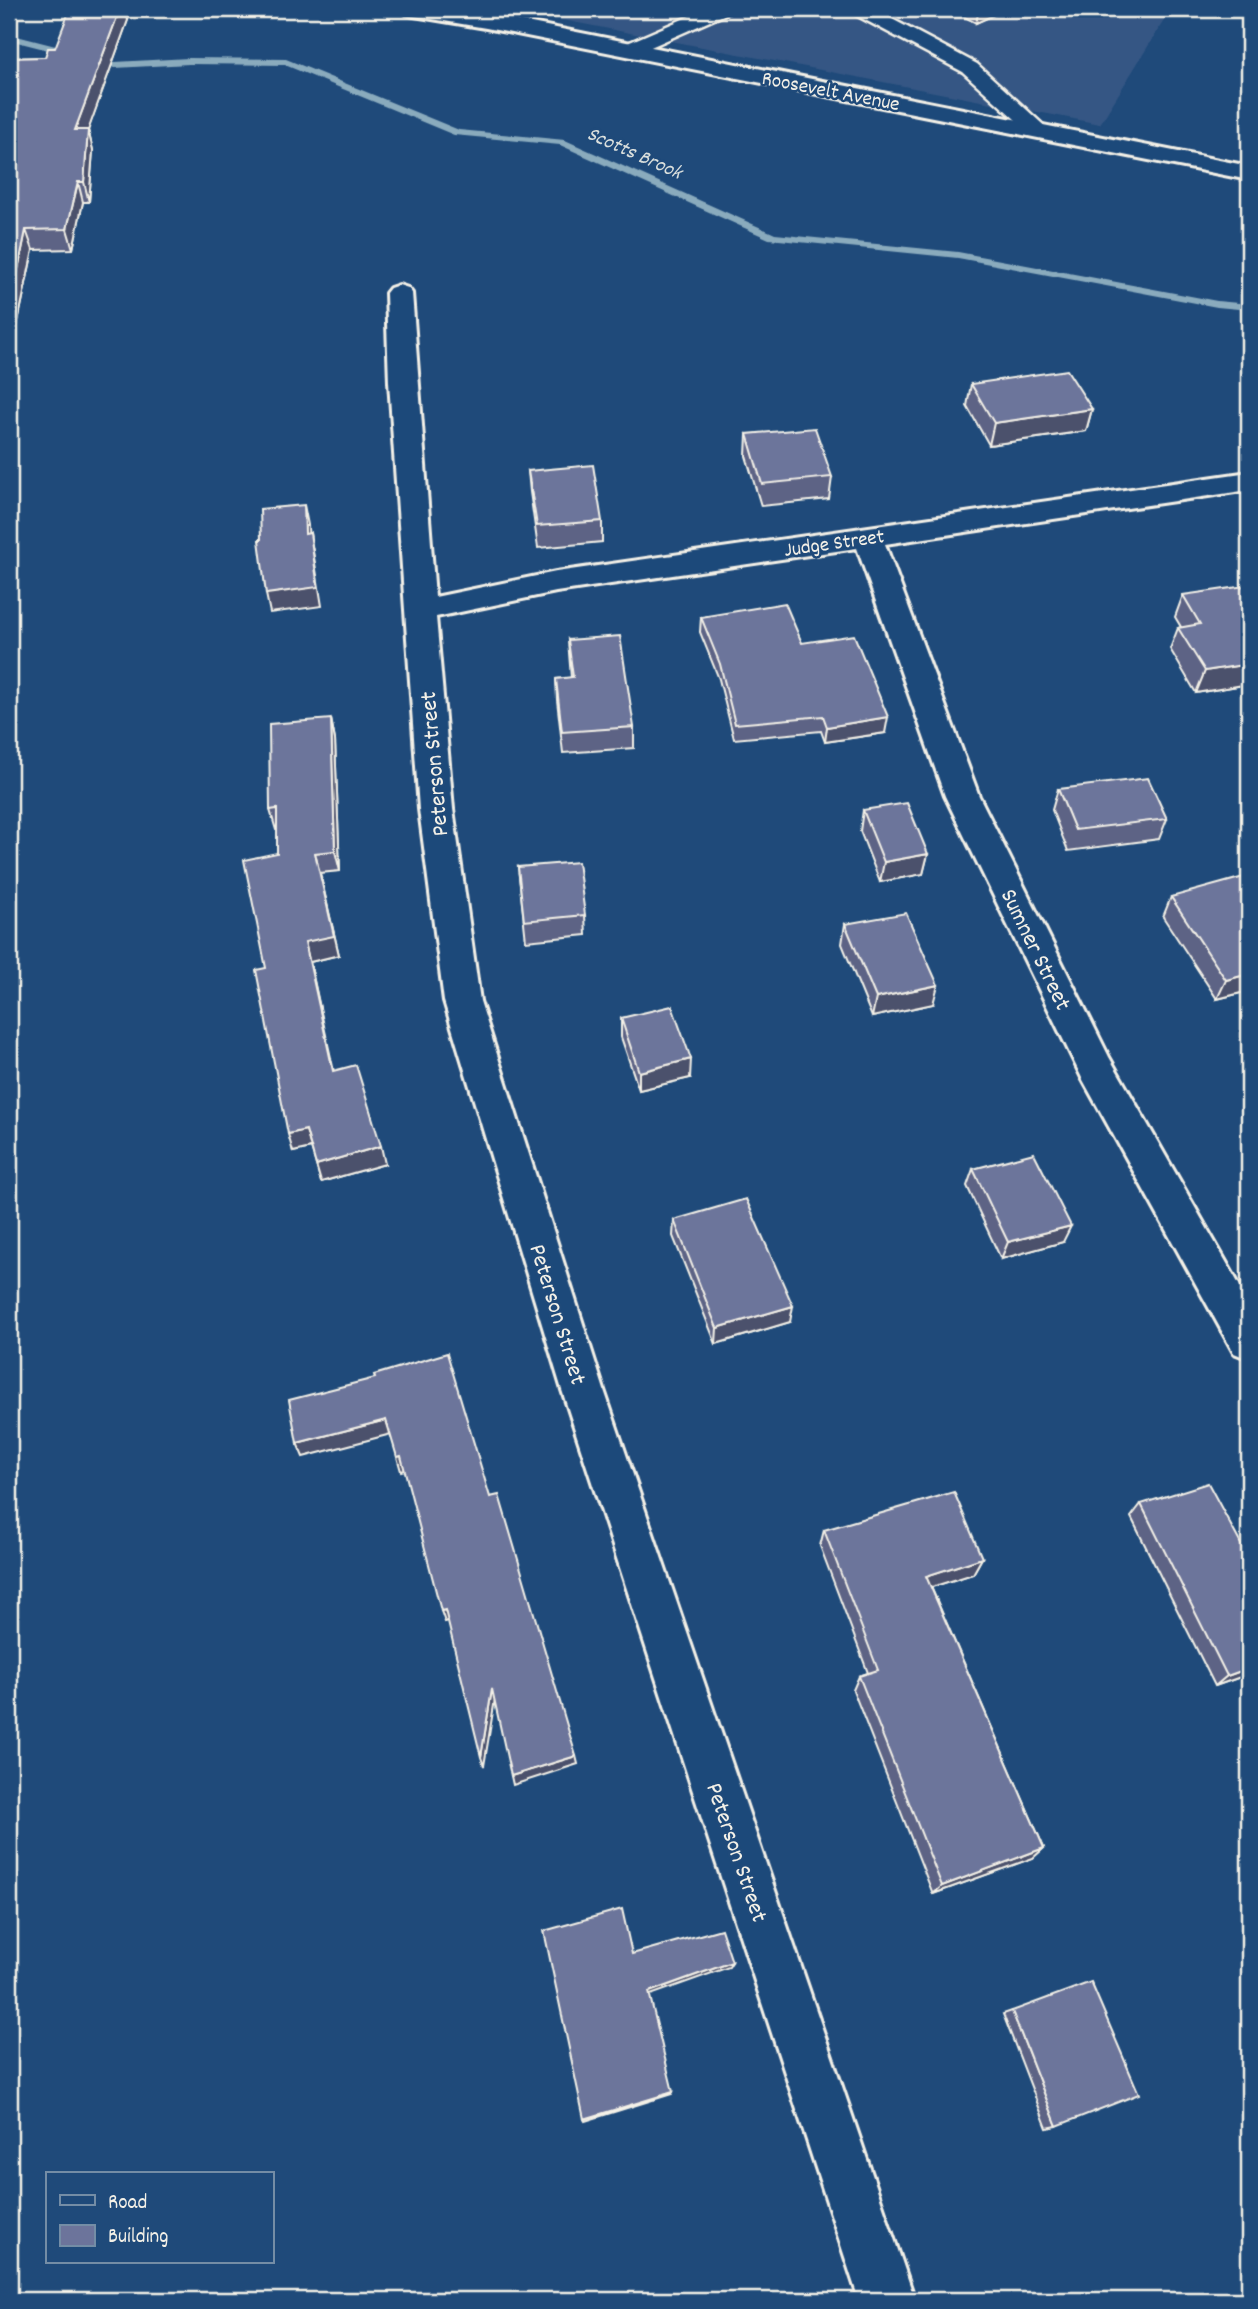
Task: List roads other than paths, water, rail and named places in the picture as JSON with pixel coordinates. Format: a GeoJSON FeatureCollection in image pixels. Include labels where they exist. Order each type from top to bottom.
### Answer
{"type":"FeatureCollection","features":[{"type":"Feature","properties":{"kind":"street","name":"Roosevelt Avenue"},"geometry":{"type":"LineString","coordinates":[[414,9],[497,16],[630,49],[1249,173]]}},
{"type":"Feature","properties":{"kind":"street","name":"Peterson Street"},"geometry":{"type":"LineString","coordinates":[[399,292],[403,382],[436,809],[462,1001],[583,1390],[887,2300]]}},
{"type":"Feature","properties":{"kind":"street","name":"Judge Street"},"geometry":{"type":"LineString","coordinates":[[421,610],[556,582],[1249,481]]}},
{"type":"Feature","properties":{"kind":"street","name":"Sumner Street"},"geometry":{"type":"LineString","coordinates":[[868,538],[962,796],[1096,1067],[1249,1340]]}},
{"type":"Feature","properties":{"kind":"lane"},"geometry":{"type":"LineString","coordinates":[[630,49],[721,9]]}},
{"type":"Feature","properties":{"kind":"lane"},"geometry":{"type":"LineString","coordinates":[[859,9],[970,68],[1042,133]]}},
{"type":"Feature","properties":{"kind":"waterway","name":"Scotts Brook"},"geometry":{"type":"LineString","coordinates":[[9,37],[68,52]]}},
{"type":"Feature","properties":{"kind":"waterway","name":"Scotts Brook"},"geometry":{"type":"LineString","coordinates":[[93,59],[115,65],[189,61],[286,62],[457,133],[562,142],[773,237],[958,255],[1217,304],[1249,307]]}}]}
